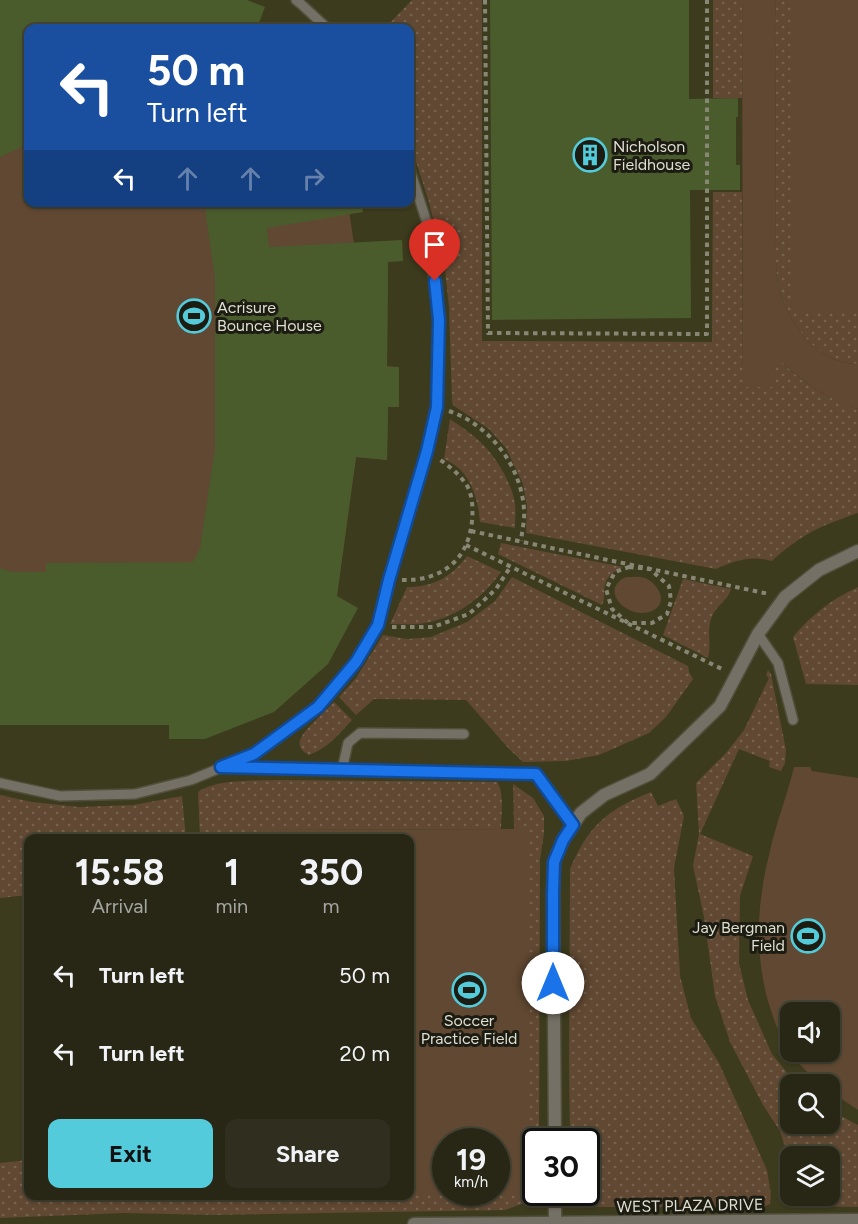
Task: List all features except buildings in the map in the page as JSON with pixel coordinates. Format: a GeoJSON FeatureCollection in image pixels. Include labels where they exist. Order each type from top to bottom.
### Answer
{"type":"FeatureCollection","features":[{"type":"Feature","properties":{"kind":"street"},"geometry":{"type":"LineString","coordinates":[[555,1128],[553,893],[554,862],[563,840],[580,813],[604,795],[650,774],[720,706],[758,634],[785,597],[819,570],[858,551]]}},
{"type":"Feature","properties":{"kind":"street"},"geometry":{"type":"LineString","coordinates":[[555,1206],[555,1223]]}},
{"type":"Feature","properties":{"kind":"street","name":"WEST PLAZA DRIVE"},"geometry":{"type":"LineString","coordinates":[[414,1224],[858,1220]]}},
{"type":"Feature","properties":{"kind":"lane"},"geometry":{"type":"LineString","coordinates":[[299,2],[313,0]]}},
{"type":"Feature","properties":{"kind":"lane"},"geometry":{"type":"LineString","coordinates":[[299,2],[323,24]]}},
{"type":"Feature","properties":{"kind":"lane"},"geometry":{"type":"LineString","coordinates":[[0,783],[60,795],[135,794],[191,780],[254,754],[318,707],[356,662],[378,625],[427,451],[437,407],[439,320],[427,223],[414,182]]}},
{"type":"Feature","properties":{"kind":"lane"},"geometry":{"type":"LineString","coordinates":[[758,634],[778,663],[793,720]]}},
{"type":"Feature","properties":{"kind":"lane"},"geometry":{"type":"LineString","coordinates":[[342,770],[348,743],[360,733],[464,734]]}},
{"type":"Feature","properties":{"kind":"lane"},"geometry":{"type":"LineString","coordinates":[[221,767],[536,774],[573,825]]}},
{"type":"Feature","properties":{"kind":"path"},"geometry":{"type":"LineString","coordinates":[[485,0],[488,333],[707,334],[707,0]]}},
{"type":"Feature","properties":{"kind":"path"},"geometry":{"type":"LineString","coordinates":[[437,407],[461,415],[487,434],[506,455],[519,486],[524,510],[521,541]]}},
{"type":"Feature","properties":{"kind":"path"},"geometry":{"type":"LineString","coordinates":[[389,580],[416,580],[434,576],[454,563],[466,545],[471,531],[473,507],[467,485],[450,467],[427,451]]}},
{"type":"Feature","properties":{"kind":"path"},"geometry":{"type":"LineString","coordinates":[[471,531],[785,597]]}},
{"type":"Feature","properties":{"kind":"path"},"geometry":{"type":"LineString","coordinates":[[466,545],[736,676]]}},
{"type":"Feature","properties":{"kind":"path"},"geometry":{"type":"LineString","coordinates":[[378,625],[432,627],[469,614],[496,589],[511,566]]}},
{"type":"Feature","properties":{"kind":"path"},"geometry":{"type":"LineString","coordinates":[[629,567],[651,569],[669,586],[672,601],[667,614],[652,623],[628,623],[612,609],[606,589],[615,572],[629,567]]}},
{"type":"Feature","properties":{"kind":"shaded area"},"geometry":{"type":"Polygon","coordinates":[[[0,0],[858,0],[858,1224],[0,1224],[0,0]]]}},
{"type":"Feature","properties":{"kind":"shaded area"},"geometry":{"type":"Polygon","coordinates":[[[412,0],[482,0],[482,341],[712,342],[713,192],[742,192],[743,387],[774,363],[783,363],[818,390],[858,409],[858,513],[812,532],[792,544],[772,561],[743,560],[716,569],[526,533],[527,507],[523,484],[506,448],[489,429],[454,406],[452,402],[449,307],[445,270],[429,202],[414,155],[414,24],[389,24],[412,0]]]}},
{"type":"Feature","properties":{"kind":"shaded area"},"geometry":{"type":"Polygon","coordinates":[[[713,0],[742,0],[742,98],[713,98],[713,0]]]}},
{"type":"Feature","properties":{"kind":"shaded area"},"geometry":{"type":"Polygon","coordinates":[[[742,0],[776,0],[776,274],[778,284],[788,313],[796,326],[817,349],[829,357],[858,364],[858,409],[818,391],[783,363],[774,363],[774,387],[743,387],[742,0]]]}},
{"type":"Feature","properties":{"kind":"shaded area"},"geometry":{"type":"Polygon","coordinates":[[[776,0],[858,0],[858,364],[829,357],[806,338],[788,313],[778,284],[776,274],[776,0]]]}},
{"type":"Feature","properties":{"kind":"shaded area"},"geometry":{"type":"Polygon","coordinates":[[[792,0],[858,0],[858,312],[793,312],[792,0]]]}},
{"type":"Feature","properties":{"kind":"shaded area","name":"Acrisure Bounce House"},"geometry":{"type":"Polygon","coordinates":[[[0,9],[196,9],[238,24],[24,24],[24,207],[349,207],[357,265],[388,265],[387,366],[399,367],[399,407],[388,407],[387,460],[356,457],[337,595],[307,649],[0,714],[0,9]]]}},
{"type":"Feature","properties":{"kind":"shaded area"},"geometry":{"type":"Polygon","coordinates":[[[450,419],[479,441],[492,454],[501,468],[514,497],[515,528],[480,522],[476,499],[467,477],[444,459],[450,419]]]}},
{"type":"Feature","properties":{"kind":"shaded area"},"geometry":{"type":"Polygon","coordinates":[[[501,543],[623,567],[608,578],[602,605],[498,554],[501,543]]]}},
{"type":"Feature","properties":{"kind":"shaded area"},"geometry":{"type":"Polygon","coordinates":[[[467,556],[501,572],[476,599],[455,613],[432,622],[390,624],[407,587],[434,583],[455,570],[467,556]]]}},
{"type":"Feature","properties":{"kind":"shaded area"},"geometry":{"type":"Polygon","coordinates":[[[512,577],[688,666],[693,679],[666,717],[649,733],[599,755],[566,761],[523,762],[466,700],[374,699],[356,715],[339,697],[356,678],[383,635],[407,639],[431,637],[467,622],[495,601],[512,577]]]}},
{"type":"Feature","properties":{"kind":"shaded area"},"geometry":{"type":"Polygon","coordinates":[[[626,577],[643,577],[654,584],[660,592],[661,602],[654,610],[645,613],[636,612],[620,604],[615,590],[618,583],[626,577]]]}},
{"type":"Feature","properties":{"kind":"shaded area"},"geometry":{"type":"Polygon","coordinates":[[[683,579],[731,589],[712,616],[709,626],[708,658],[663,635],[683,579]]]}},
{"type":"Feature","properties":{"kind":"shaded area"},"geometry":{"type":"Polygon","coordinates":[[[858,587],[858,685],[806,684],[793,637],[822,608],[858,587]]]}},
{"type":"Feature","properties":{"kind":"shaded area"},"geometry":{"type":"Polygon","coordinates":[[[768,670],[771,674],[786,750],[785,763],[781,771],[769,767],[770,761],[739,749],[700,834],[753,856],[740,896],[739,963],[748,1000],[772,1054],[788,1074],[780,1074],[780,1131],[763,1105],[730,1042],[715,996],[704,917],[693,866],[699,834],[696,783],[726,753],[744,730],[769,678],[766,675],[768,670]]]}},
{"type":"Feature","properties":{"kind":"shaded area"},"geometry":{"type":"Polygon","coordinates":[[[334,702],[352,720],[327,745],[309,755],[300,747],[301,738],[334,702]]]}},
{"type":"Feature","properties":{"kind":"shaded area","name":"Jay Bergman Field"},"geometry":{"type":"Polygon","coordinates":[[[794,767],[810,767],[812,771],[858,778],[858,1110],[840,1098],[840,1074],[809,1074],[798,1062],[840,1062],[840,1002],[780,1002],[780,1034],[776,1025],[768,1001],[759,945],[760,907],[772,841],[794,767]]]}},
{"type":"Feature","properties":{"kind":"shaded area"},"geometry":{"type":"Polygon","coordinates":[[[246,781],[497,782],[502,798],[501,829],[265,830],[264,834],[200,834],[198,792],[214,785],[246,781]]]}},
{"type":"Feature","properties":{"kind":"shaded area"},"geometry":{"type":"Polygon","coordinates":[[[513,784],[533,798],[544,816],[540,860],[539,1128],[528,1128],[528,830],[514,829],[513,784]]]}},
{"type":"Feature","properties":{"kind":"shaded area"},"geometry":{"type":"Polygon","coordinates":[[[651,792],[658,806],[676,799],[684,816],[674,868],[680,976],[691,1018],[719,1063],[767,1170],[771,1195],[770,1204],[763,1207],[597,1207],[595,1206],[600,1206],[600,1128],[570,1128],[570,869],[592,830],[611,812],[651,792]]]}},
{"type":"Feature","properties":{"kind":"shaded area"},"geometry":{"type":"Polygon","coordinates":[[[0,795],[32,802],[79,807],[133,805],[182,796],[186,834],[24,834],[24,895],[0,898],[0,795]]]}},
{"type":"Feature","properties":{"kind":"shaded area","name":"Soccer Practice Field"},"geometry":{"type":"Polygon","coordinates":[[[528,829],[528,1128],[522,1128],[522,1194],[510,1194],[510,1128],[432,1128],[432,1194],[414,1194],[414,834],[264,834],[264,830],[528,829]]]}},
{"type":"Feature","properties":{"kind":"shaded area"},"geometry":{"type":"Polygon","coordinates":[[[840,1115],[858,1125],[858,1207],[794,1206],[840,1206],[840,1146],[785,1146],[781,1134],[840,1134],[840,1115]]]}},
{"type":"Feature","properties":{"kind":"shaded area"},"geometry":{"type":"Polygon","coordinates":[[[24,1160],[24,1200],[414,1200],[414,1194],[432,1194],[432,1206],[510,1206],[510,1194],[522,1194],[522,1204],[505,1210],[215,1215],[124,1213],[0,1218],[0,1163],[24,1160]]]}},
{"type":"Feature","properties":{"kind":"place","name":"Nicholson Fieldhouse"},"geometry":{"type":"Point","coordinates":[590,155]}},
{"type":"Feature","properties":{"kind":"place","name":"Acrisure Bounce House"},"geometry":{"type":"Point","coordinates":[194,316]}},
{"type":"Feature","properties":{"kind":"place","name":"Jay Bergman Field"},"geometry":{"type":"Point","coordinates":[808,936]}},
{"type":"Feature","properties":{"kind":"place","name":"Soccer Practice Field"},"geometry":{"type":"Point","coordinates":[469,990]}},
{"type":"Feature","properties":{"kind":"route"},"geometry":{"type":"LineString","coordinates":[[435,281],[439,320],[437,407],[427,451],[378,625],[356,662],[318,707],[254,754],[221,767],[536,774],[573,825],[563,840],[554,862],[553,983]]}}]}
